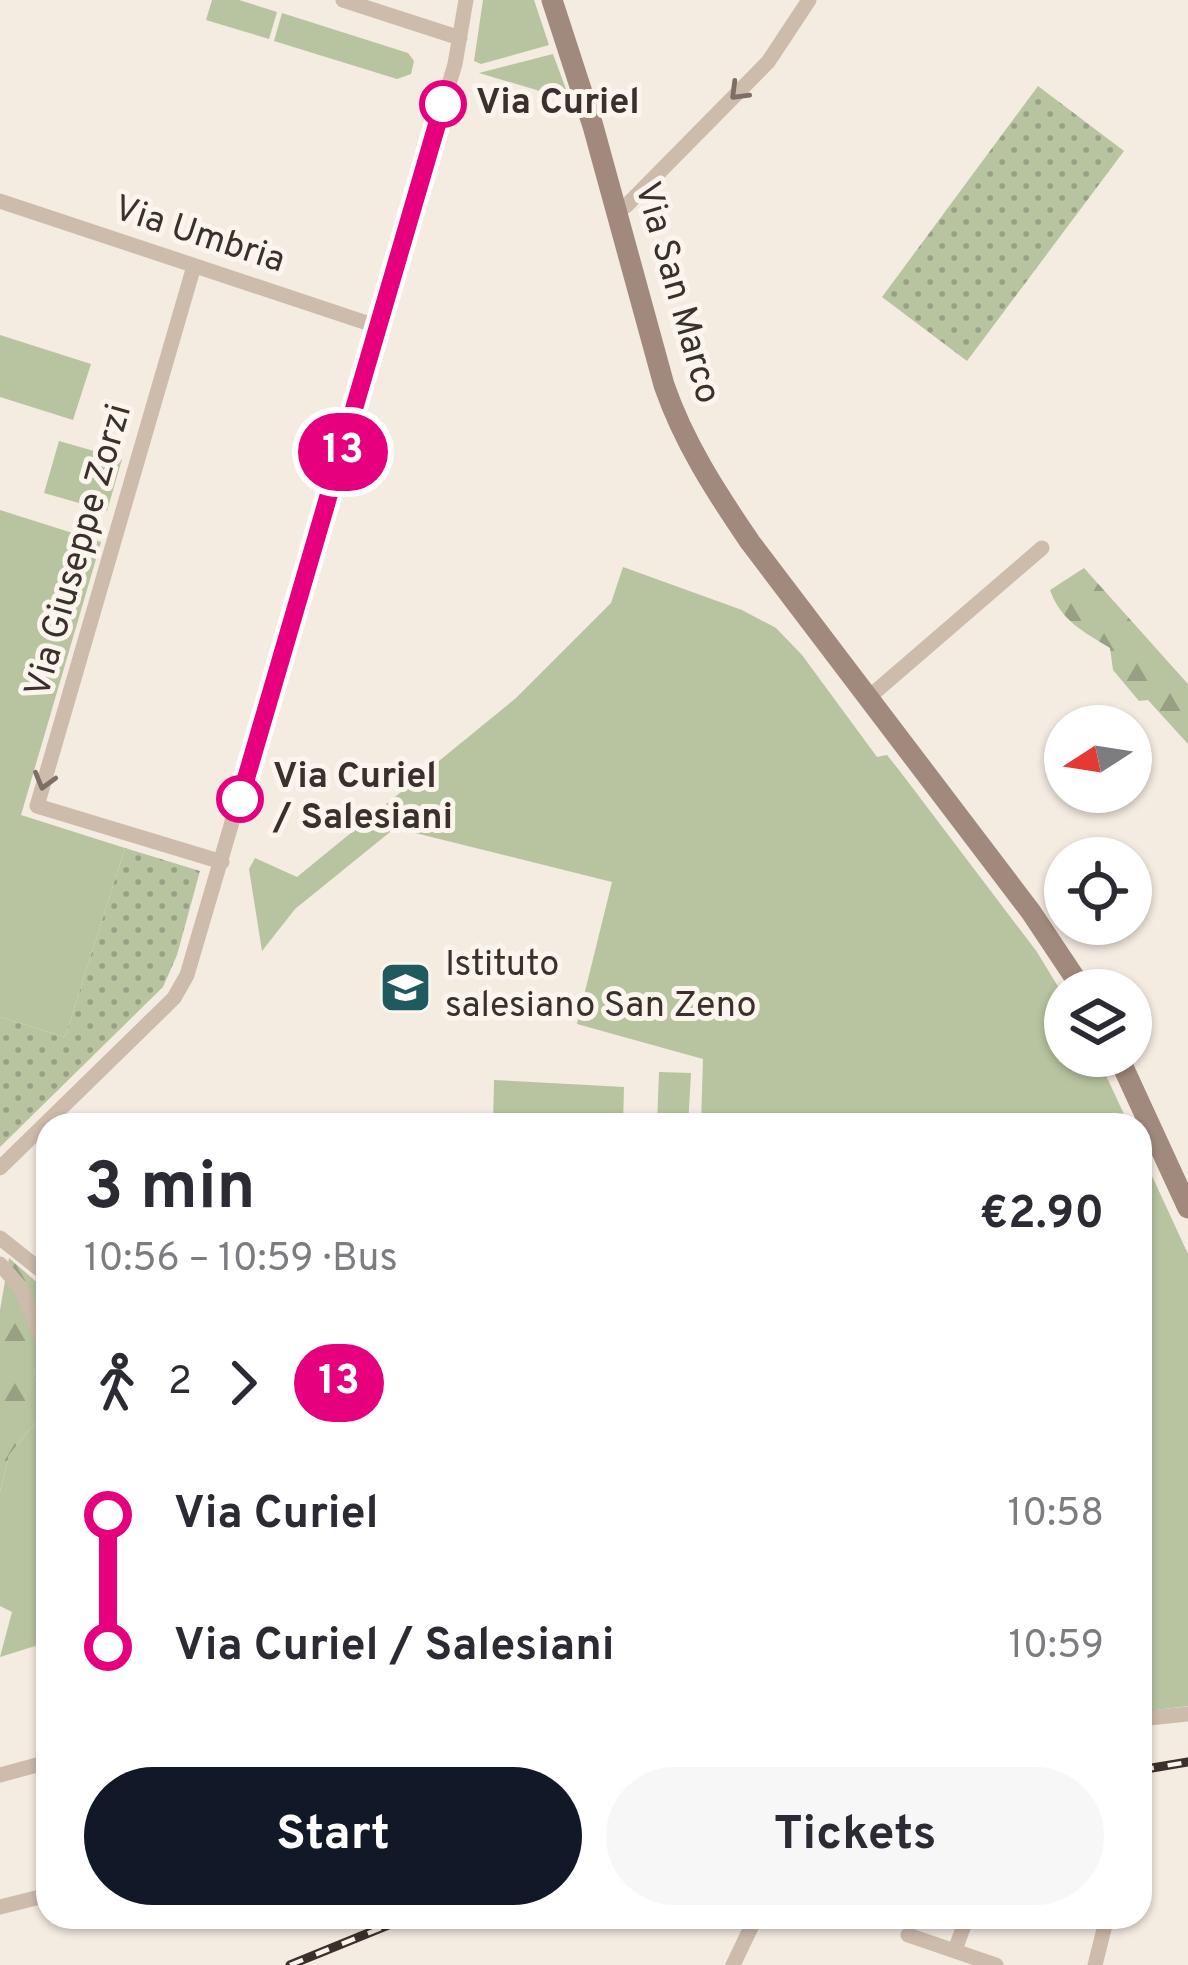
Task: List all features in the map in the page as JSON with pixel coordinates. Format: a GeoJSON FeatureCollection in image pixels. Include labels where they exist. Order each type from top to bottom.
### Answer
{"type":"FeatureCollection","features":[{"type":"Feature","properties":{"kind":"main road","name":"Via San Marco"},"geometry":{"type":"LineString","coordinates":[[551,0],[679,426],[750,542],[1031,912],[1069,969]]}},
{"type":"Feature","properties":{"kind":"main road"},"geometry":{"type":"LineString","coordinates":[[1128,1077],[1144,1113]]}},
{"type":"Feature","properties":{"kind":"main road"},"geometry":{"type":"LineString","coordinates":[[1152,1130],[1188,1208]]}},
{"type":"Feature","properties":{"kind":"street"},"geometry":{"type":"LineString","coordinates":[[343,0],[460,38]]}},
{"type":"Feature","properties":{"kind":"street"},"geometry":{"type":"LineString","coordinates":[[56,1113],[174,998],[187,975],[379,328],[460,38],[466,0]]}},
{"type":"Feature","properties":{"kind":"street"},"geometry":{"type":"LineString","coordinates":[[617,208],[626,206],[768,62],[809,0]]}},
{"type":"Feature","properties":{"kind":"street","name":"Via Umbria"},"geometry":{"type":"LineString","coordinates":[[0,201],[379,328]]}},
{"type":"Feature","properties":{"kind":"street","name":"Via Giuseppe Zorzi"},"geometry":{"type":"LineString","coordinates":[[194,266],[37,806],[222,862]]}},
{"type":"Feature","properties":{"kind":"street"},"geometry":{"type":"LineString","coordinates":[[868,698],[1042,548]]}},
{"type":"Feature","properties":{"kind":"street"},"geometry":{"type":"LineString","coordinates":[[0,1168],[36,1133]]}},
{"type":"Feature","properties":{"kind":"street"},"geometry":{"type":"LineString","coordinates":[[0,1238],[36,1266]]}},
{"type":"Feature","properties":{"kind":"street"},"geometry":{"type":"LineString","coordinates":[[0,1264],[20,1287],[36,1325]]}},
{"type":"Feature","properties":{"kind":"street"},"geometry":{"type":"LineString","coordinates":[[1152,1717],[1188,1714]]}},
{"type":"Feature","properties":{"kind":"street"},"geometry":{"type":"LineString","coordinates":[[0,1775],[36,1765]]}},
{"type":"Feature","properties":{"kind":"street"},"geometry":{"type":"LineString","coordinates":[[0,1907],[36,1898]]}},
{"type":"Feature","properties":{"kind":"street"},"geometry":{"type":"LineString","coordinates":[[733,1965],[750,1929]]}},
{"type":"Feature","properties":{"kind":"street"},"geometry":{"type":"LineString","coordinates":[[955,1950],[963,1929]]}},
{"type":"Feature","properties":{"kind":"street"},"geometry":{"type":"LineString","coordinates":[[1095,1965],[1104,1929]]}},
{"type":"Feature","properties":{"kind":"street"},"geometry":{"type":"LineString","coordinates":[[908,1935],[996,1965]]}},
{"type":"Feature","properties":{"kind":"green space"},"geometry":{"type":"Polygon","coordinates":[[[212,0],[239,0],[277,12],[269,39],[206,20],[212,0]]]}},
{"type":"Feature","properties":{"kind":"green space"},"geometry":{"type":"Polygon","coordinates":[[[483,0],[534,0],[549,45],[481,64],[474,61],[483,0]]]}},
{"type":"Feature","properties":{"kind":"green space"},"geometry":{"type":"Polygon","coordinates":[[[282,13],[408,53],[414,61],[411,74],[397,79],[274,41],[282,13]]]}},
{"type":"Feature","properties":{"kind":"green space"},"geometry":{"type":"Polygon","coordinates":[[[553,54],[570,100],[479,73],[553,54]]]}},
{"type":"Feature","properties":{"kind":"green space"},"geometry":{"type":"Polygon","coordinates":[[[1038,86],[1124,151],[967,361],[882,297],[1038,86]]]}},
{"type":"Feature","properties":{"kind":"green space"},"geometry":{"type":"Polygon","coordinates":[[[0,335],[91,364],[73,420],[0,397],[0,335]]]}},
{"type":"Feature","properties":{"kind":"green space"},"geometry":{"type":"Polygon","coordinates":[[[59,441],[122,459],[107,511],[44,493],[59,441]]]}},
{"type":"Feature","properties":{"kind":"green space"},"geometry":{"type":"Polygon","coordinates":[[[0,510],[101,542],[21,815],[125,848],[65,1037],[0,1017],[0,510]]]}},
{"type":"Feature","properties":{"kind":"green space"},"geometry":{"type":"Polygon","coordinates":[[[623,567],[742,610],[776,628],[802,655],[877,757],[887,755],[899,770],[1047,969],[1044,1077],[1107,1077],[1123,1113],[701,1113],[703,1059],[577,1024],[612,882],[395,828],[295,909],[262,951],[249,869],[255,858],[297,877],[516,698],[611,603],[623,567]]]}},
{"type":"Feature","properties":{"kind":"green space"},"geometry":{"type":"Polygon","coordinates":[[[1084,568],[1188,684],[1188,744],[1148,700],[1139,701],[1113,670],[1110,648],[1060,610],[1050,590],[1084,568]]]}},
{"type":"Feature","properties":{"kind":"green space"},"geometry":{"type":"Polygon","coordinates":[[[125,848],[200,871],[177,955],[163,987],[0,1147],[0,1017],[65,1037],[125,848]]]}},
{"type":"Feature","properties":{"kind":"green space"},"geometry":{"type":"Polygon","coordinates":[[[659,1072],[691,1073],[689,1113],[657,1113],[659,1072]]]}},
{"type":"Feature","properties":{"kind":"green space"},"geometry":{"type":"Polygon","coordinates":[[[494,1080],[624,1087],[623,1113],[493,1113],[494,1080]]]}},
{"type":"Feature","properties":{"kind":"green space"},"geometry":{"type":"Polygon","coordinates":[[[1152,1176],[1188,1254],[1188,1706],[1152,1710],[1152,1176]]]}},
{"type":"Feature","properties":{"kind":"green space"},"geometry":{"type":"Polygon","coordinates":[[[9,1258],[36,1282],[36,1421],[9,1455],[0,1492],[0,1310],[9,1258]]]}},
{"type":"Feature","properties":{"kind":"green space"},"geometry":{"type":"Polygon","coordinates":[[[36,1421],[36,1646],[0,1657],[12,1612],[0,1606],[0,1492],[9,1455],[36,1421]]]}},
{"type":"Feature","properties":{"kind":"railway"},"geometry":{"type":"LineString","coordinates":[[1152,1768],[1188,1762]]}},
{"type":"Feature","properties":{"kind":"railway"},"geometry":{"type":"LineString","coordinates":[[290,1965],[378,1929]]}},
{"type":"Feature","properties":{"kind":"bus line","name":"13"},"geometry":{"type":"LineString","coordinates":[[240,799],[443,104]]}},
{"type":"Feature","properties":{"kind":"place","name":"Via Curiel"},"geometry":{"type":"Point","coordinates":[443,104]}},
{"type":"Feature","properties":{"kind":"place","name":"Via Curiel / Salesiani"},"geometry":{"type":"Point","coordinates":[240,799]}},
{"type":"Feature","properties":{"kind":"place","name":"Istituto salesiano San Zeno"},"geometry":{"type":"Point","coordinates":[406,987]}}]}
